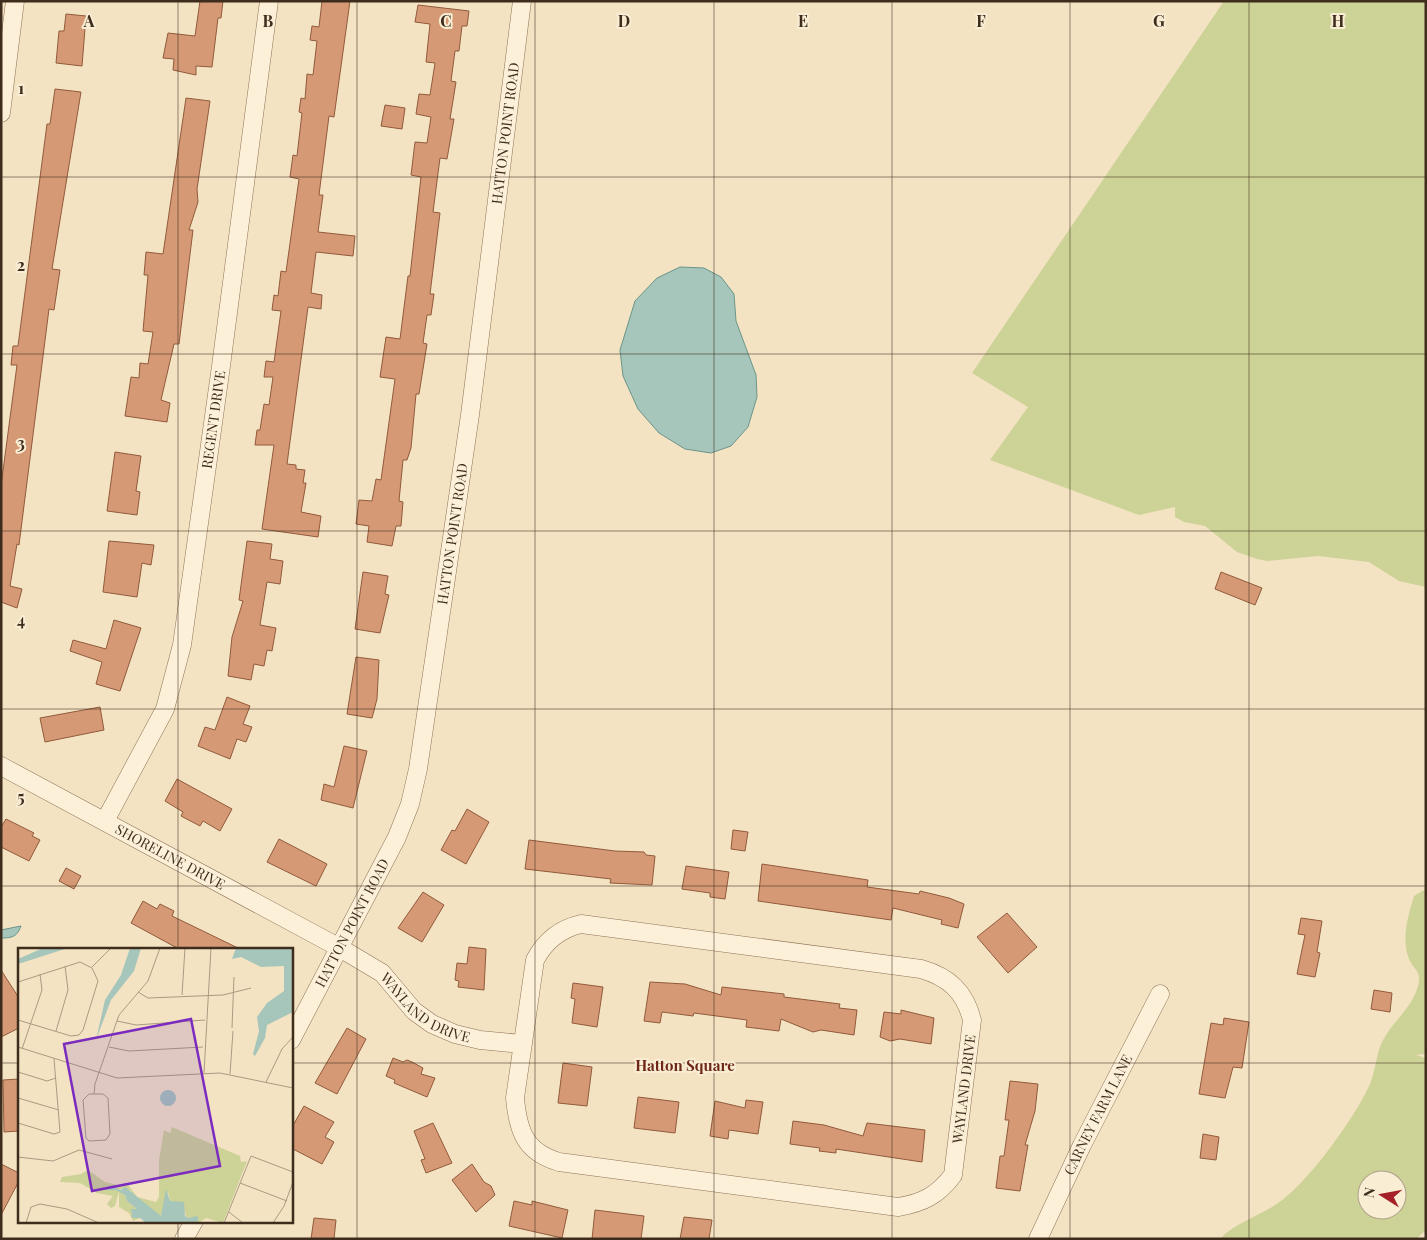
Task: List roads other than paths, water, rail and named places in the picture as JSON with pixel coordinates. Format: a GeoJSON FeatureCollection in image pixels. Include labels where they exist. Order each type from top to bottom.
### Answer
{"type":"FeatureCollection","features":[{"type":"Feature","properties":{"kind":"street"},"geometry":{"type":"LineString","coordinates":[[1,113],[15,1]]}},
{"type":"Feature","properties":{"kind":"street","name":"REGENT DRIVE"},"geometry":{"type":"LineString","coordinates":[[105,822],[165,709],[182,645],[222,366],[269,1]]}},
{"type":"Feature","properties":{"kind":"street","name":"HATTON POINT ROAD"},"geometry":{"type":"LineString","coordinates":[[292,1038],[397,837],[410,804],[418,770],[470,415],[522,1]]}},
{"type":"Feature","properties":{"kind":"street","name":"SHORELINE DRIVE"},"geometry":{"type":"LineString","coordinates":[[1,766],[340,948]]}},
{"type":"Feature","properties":{"kind":"street","name":"WAYLAND DRIVE"},"geometry":{"type":"LineString","coordinates":[[581,924],[921,969],[937,973],[960,991],[969,1007],[972,1020],[953,1175],[943,1188],[930,1198],[914,1205],[898,1207],[559,1162],[543,1157],[532,1149],[524,1138],[516,1116],[515,1098],[522,1044],[535,960],[542,947],[553,936],[569,927],[581,924]]}},
{"type":"Feature","properties":{"kind":"street","name":"WAYLAND DRIVE"},"geometry":{"type":"LineString","coordinates":[[340,948],[382,974],[414,1011],[432,1024],[455,1034],[480,1040],[522,1044]]}},
{"type":"Feature","properties":{"kind":"street","name":"CARNEY FARM LANE"},"geometry":{"type":"LineString","coordinates":[[1038,1239],[1082,1145],[1160,994]]}},
{"type":"Feature","properties":{"kind":"street"},"geometry":{"type":"LineString","coordinates":[[184,1239],[193,1222]]}},
{"type":"Feature","properties":{"kind":"water"},"geometry":{"type":"Polygon","coordinates":[[[680,267],[704,268],[721,277],[734,294],[736,321],[756,375],[757,397],[748,427],[731,446],[711,453],[685,449],[659,433],[638,409],[623,376],[620,350],[635,301],[657,278],[680,267]]]}},
{"type":"Feature","properties":{"kind":"water"},"geometry":{"type":"Polygon","coordinates":[[[21,926],[18,933],[14,936],[1,938],[1,930],[21,926]]]}},
{"type":"Feature","properties":{"kind":"district","name":"Hatton Square"},"geometry":{"type":"Point","coordinates":[685,1066]}}]}
